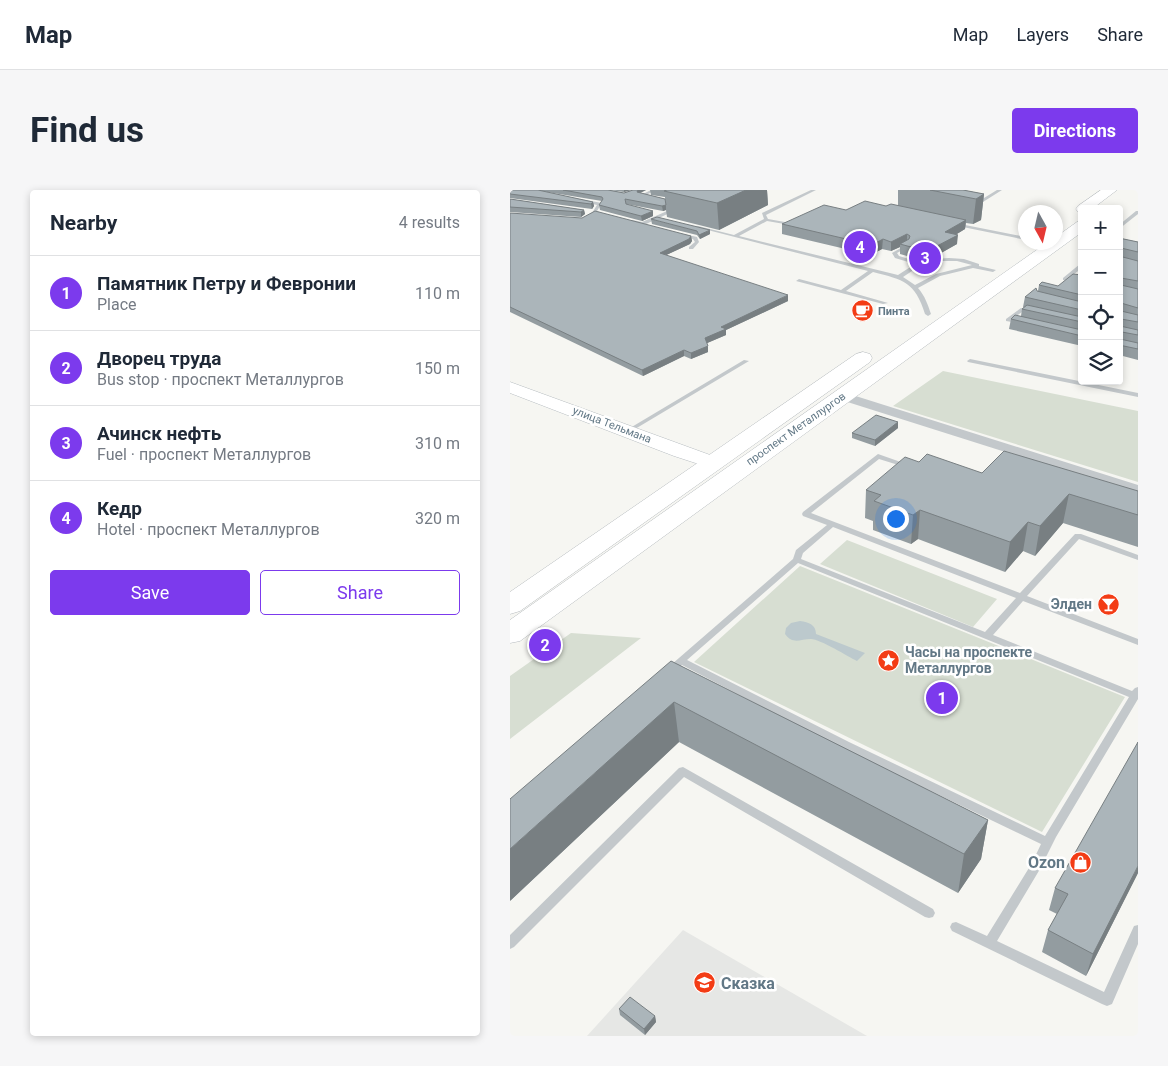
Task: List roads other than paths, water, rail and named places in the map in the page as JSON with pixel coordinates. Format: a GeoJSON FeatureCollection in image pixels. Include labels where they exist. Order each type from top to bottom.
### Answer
{"type":"FeatureCollection","features":[{"type":"Feature","properties":{"kind":"main road"},"geometry":{"type":"LineString","coordinates":[[1107,205],[1116,192]]}},
{"type":"Feature","properties":{"kind":"main road"},"geometry":{"type":"LineString","coordinates":[[1090,205],[1116,192]]}},
{"type":"Feature","properties":{"kind":"main road"},"geometry":{"type":"LineString","coordinates":[[1063,223],[1078,212]]}},
{"type":"Feature","properties":{"kind":"main road","name":"проспект Металлургов"},"geometry":{"type":"LineString","coordinates":[[510,605],[726,467],[843,396],[1078,228]]}},
{"type":"Feature","properties":{"kind":"main road"},"geometry":{"type":"LineString","coordinates":[[911,326],[941,305],[985,268],[1020,250]]}},
{"type":"Feature","properties":{"kind":"main road","name":"проспект Металлургов"},"geometry":{"type":"LineString","coordinates":[[510,634],[879,348]]}},
{"type":"Feature","properties":{"kind":"main road","name":"улица Тельмана"},"geometry":{"type":"LineString","coordinates":[[510,387],[726,467]]}},
{"type":"Feature","properties":{"kind":"street"},"geometry":{"type":"LineString","coordinates":[[843,396],[1138,490]]}},
{"type":"Feature","properties":{"kind":"lane"},"geometry":{"type":"LineString","coordinates":[[650,198],[641,196],[654,190]]}},
{"type":"Feature","properties":{"kind":"lane"},"geometry":{"type":"LineString","coordinates":[[766,220],[764,214],[814,190]]}},
{"type":"Feature","properties":{"kind":"lane"},"geometry":{"type":"LineString","coordinates":[[970,208],[1000,190]]}},
{"type":"Feature","properties":{"kind":"lane"},"geometry":{"type":"LineString","coordinates":[[573,199],[600,204],[594,212]]}},
{"type":"Feature","properties":{"kind":"lane"},"geometry":{"type":"LineString","coordinates":[[642,224],[657,215],[666,218],[678,208]]}},
{"type":"Feature","properties":{"kind":"lane"},"geometry":{"type":"LineString","coordinates":[[588,214],[594,212],[613,217]]}},
{"type":"Feature","properties":{"kind":"lane"},"geometry":{"type":"LineString","coordinates":[[1123,225],[1138,212]]}},
{"type":"Feature","properties":{"kind":"lane"},"geometry":{"type":"LineString","coordinates":[[623,219],[651,226]]}},
{"type":"Feature","properties":{"kind":"lane"},"geometry":{"type":"LineString","coordinates":[[735,236],[766,220],[794,225]]}},
{"type":"Feature","properties":{"kind":"lane"},"geometry":{"type":"LineString","coordinates":[[953,224],[1018,237]]}},
{"type":"Feature","properties":{"kind":"lane"},"geometry":{"type":"LineString","coordinates":[[687,225],[899,277],[916,287],[922,295],[941,305]]}},
{"type":"Feature","properties":{"kind":"lane"},"geometry":{"type":"LineString","coordinates":[[677,233],[695,238],[696,242],[691,248]]}},
{"type":"Feature","properties":{"kind":"lane"},"geometry":{"type":"LineString","coordinates":[[906,246],[894,253],[897,257],[919,264]]}},
{"type":"Feature","properties":{"kind":"lane"},"geometry":{"type":"LineString","coordinates":[[899,277],[919,264],[941,260],[968,260],[985,268]]}},
{"type":"Feature","properties":{"kind":"lane"},"geometry":{"type":"LineString","coordinates":[[916,287],[938,275],[985,268]]}},
{"type":"Feature","properties":{"kind":"lane"},"geometry":{"type":"LineString","coordinates":[[1078,268],[1064,279],[1078,282]]}},
{"type":"Feature","properties":{"kind":"lane"},"geometry":{"type":"LineString","coordinates":[[842,292],[873,270]]}},
{"type":"Feature","properties":{"kind":"lane"},"geometry":{"type":"LineString","coordinates":[[799,281],[885,303]]}},
{"type":"Feature","properties":{"kind":"lane"},"geometry":{"type":"LineString","coordinates":[[1027,324],[1008,320],[1022,310],[1039,314]]}},
{"type":"Feature","properties":{"kind":"lane"},"geometry":{"type":"LineString","coordinates":[[628,431],[746,361]]}},
{"type":"Feature","properties":{"kind":"lane"},"geometry":{"type":"LineString","coordinates":[[970,361],[1138,395]]}},
{"type":"Feature","properties":{"kind":"lane"},"geometry":{"type":"LineString","coordinates":[[914,468],[878,456],[806,514],[1138,642]]}},
{"type":"Feature","properties":{"kind":"lane"},"geometry":{"type":"LineString","coordinates":[[661,679],[796,560],[799,552],[832,524]]}},
{"type":"Feature","properties":{"kind":"lane"},"geometry":{"type":"LineString","coordinates":[[987,636],[1078,536],[1138,558]]}},
{"type":"Feature","properties":{"kind":"lane"},"geometry":{"type":"LineString","coordinates":[[796,560],[1137,693],[1047,842],[1036,866],[989,943]]}},
{"type":"Feature","properties":{"kind":"lane"},"geometry":{"type":"LineString","coordinates":[[681,662],[1047,842]]}},
{"type":"Feature","properties":{"kind":"lane"},"geometry":{"type":"LineString","coordinates":[[510,943],[683,771],[929,913]]}},
{"type":"Feature","properties":{"kind":"lane"},"geometry":{"type":"LineString","coordinates":[[956,927],[1107,1000],[1138,930]]}},
{"type":"Feature","properties":{"kind":"place","name":"Кедр"},"geometry":{"type":"Point","coordinates":[860,247]}},
{"type":"Feature","properties":{"kind":"place","name":"Ачинск нефть"},"geometry":{"type":"Point","coordinates":[925,258]}},
{"type":"Feature","properties":{"kind":"place","name":"Пинта"},"geometry":{"type":"Point","coordinates":[862,311]}},
{"type":"Feature","properties":{"kind":"place","name":"Элден"},"geometry":{"type":"Point","coordinates":[1108,604]}},
{"type":"Feature","properties":{"kind":"place","name":"Дворец труда"},"geometry":{"type":"Point","coordinates":[545,645]}},
{"type":"Feature","properties":{"kind":"place","name":"Часы на проспекте Металлургов"},"geometry":{"type":"Point","coordinates":[889,660]}},
{"type":"Feature","properties":{"kind":"place","name":"Памятник Петру и Февронии"},"geometry":{"type":"Point","coordinates":[942,698]}},
{"type":"Feature","properties":{"kind":"place","name":"Ozon"},"geometry":{"type":"Point","coordinates":[1081,862]}},
{"type":"Feature","properties":{"kind":"place","name":"Сказка"},"geometry":{"type":"Point","coordinates":[705,983]}}]}
